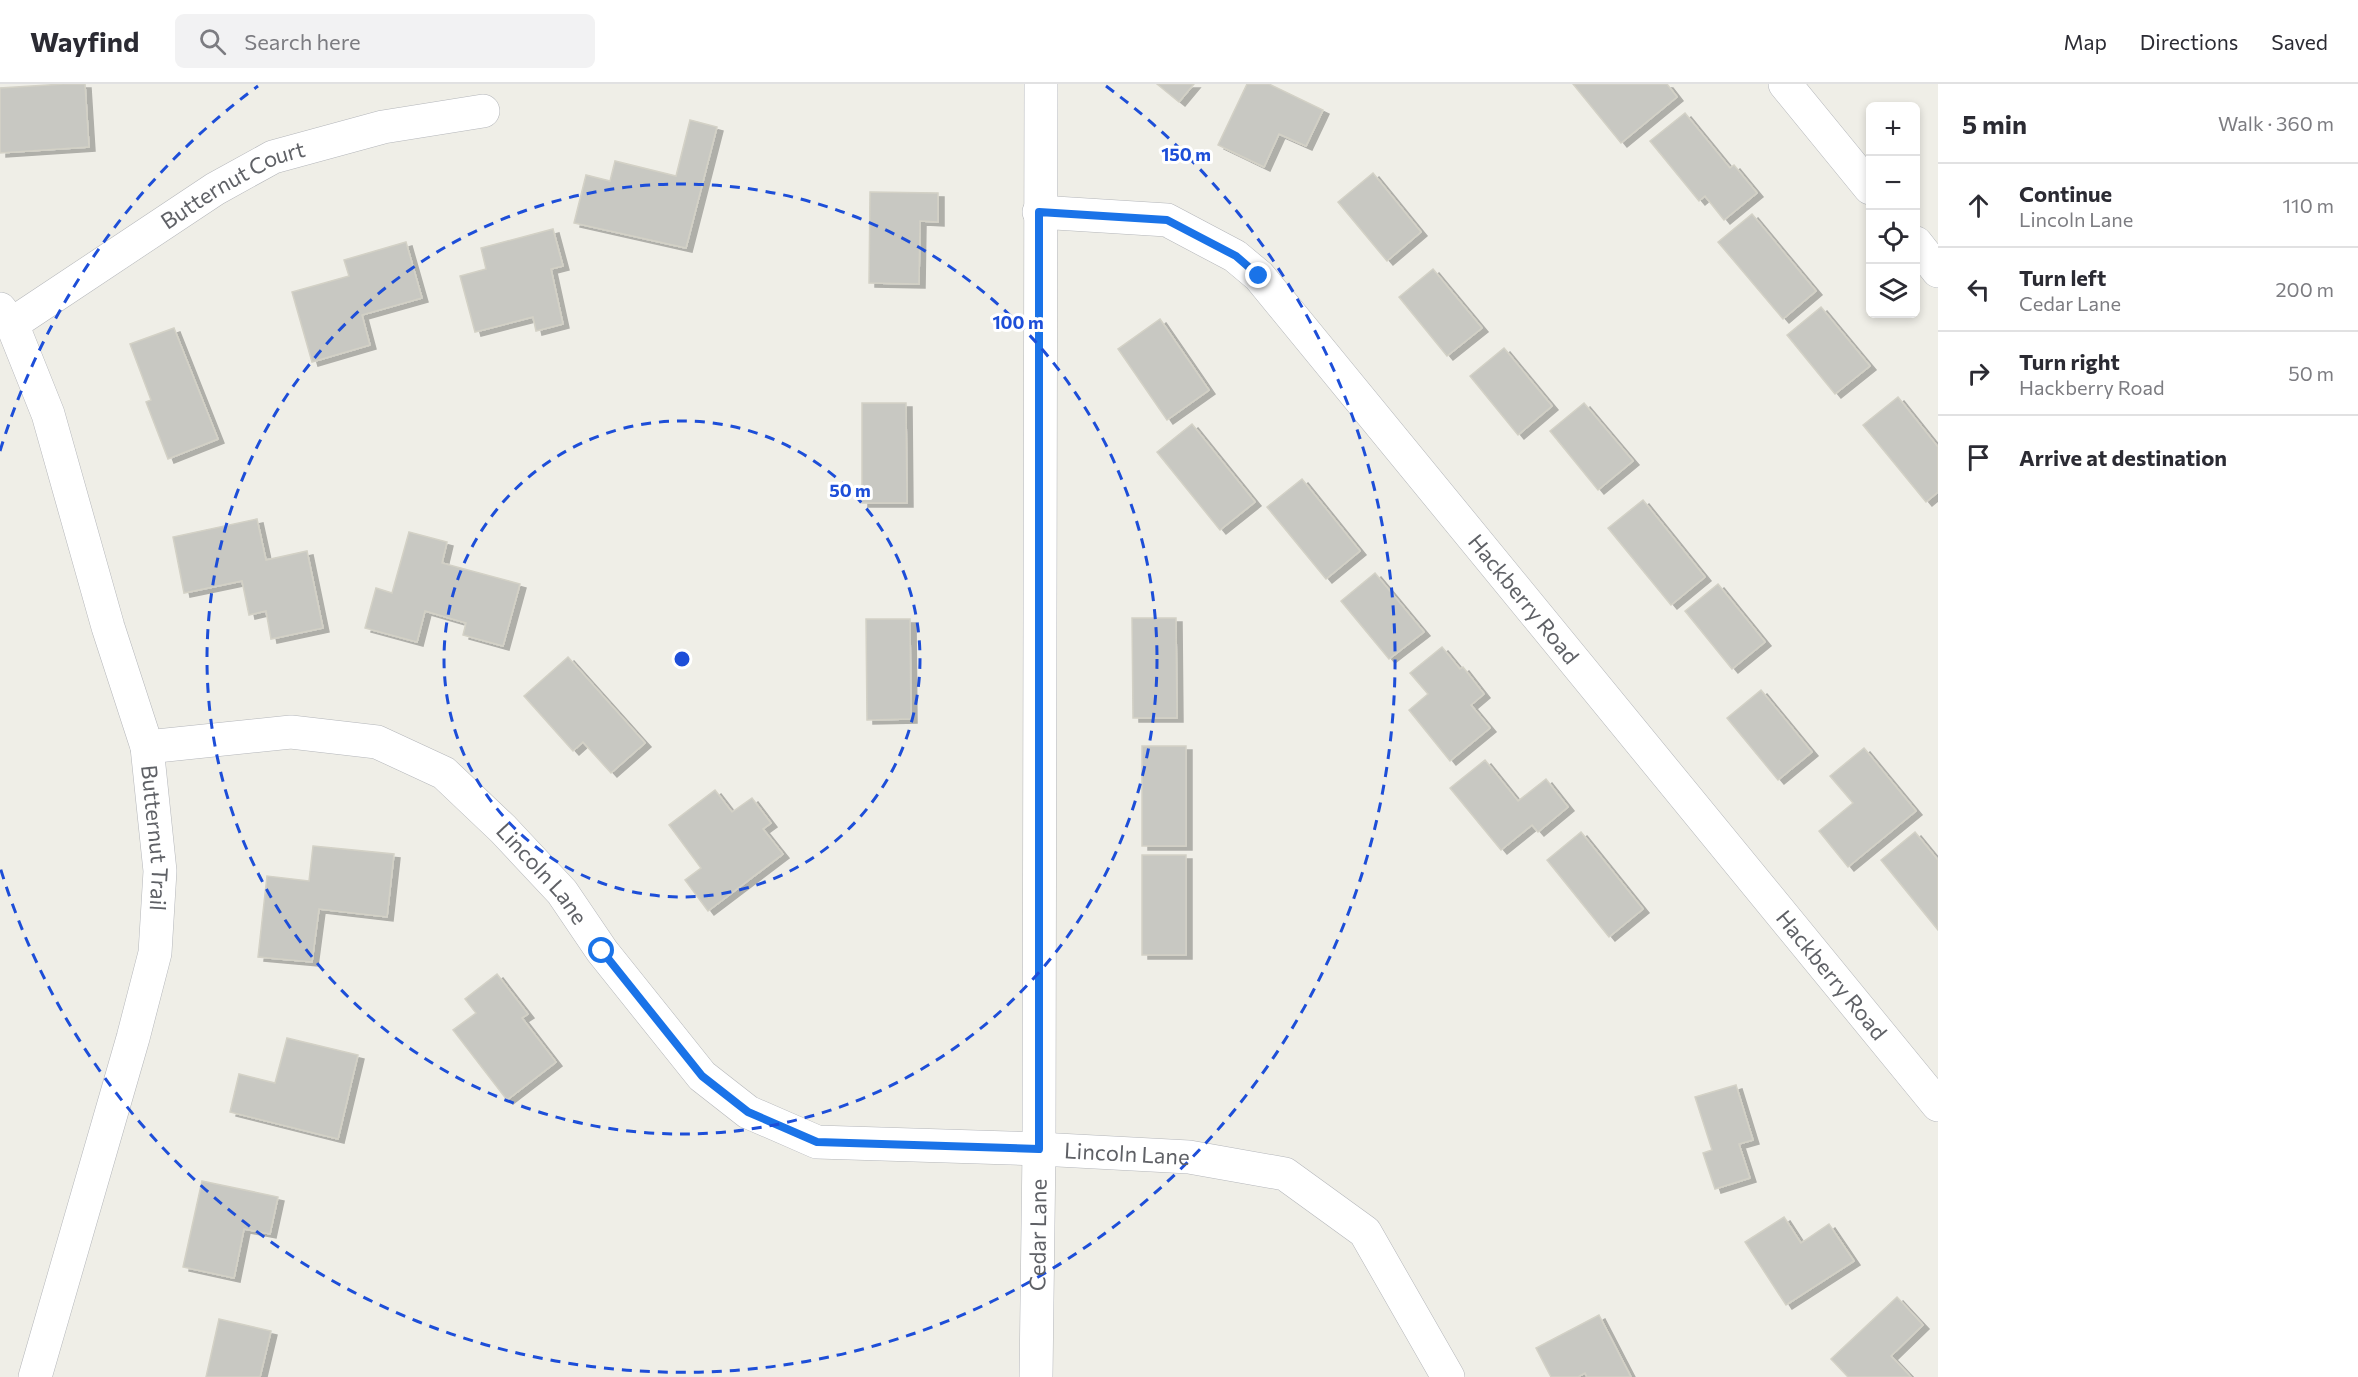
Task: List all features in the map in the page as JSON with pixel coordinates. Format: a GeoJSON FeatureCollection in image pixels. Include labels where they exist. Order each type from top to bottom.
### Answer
{"type":"FeatureCollection","features":[{"type":"Feature","properties":{"kind":"street","name":"Cedar Lane"},"geometry":{"type":"LineString","coordinates":[[1036,1377],[1039,1149],[1041,84]]}},
{"type":"Feature","properties":{"kind":"street"},"geometry":{"type":"LineString","coordinates":[[1785,84],[1866,183]]}},
{"type":"Feature","properties":{"kind":"street","name":"Butternut Court"},"geometry":{"type":"LineString","coordinates":[[6,317],[215,189],[273,157],[383,128],[483,111]]}},
{"type":"Feature","properties":{"kind":"street","name":"Hackberry Road"},"geometry":{"type":"LineString","coordinates":[[1039,212],[1167,220],[1236,256],[1259,276],[1938,1105]]}},
{"type":"Feature","properties":{"kind":"street"},"geometry":{"type":"LineString","coordinates":[[1920,248],[1938,271]]}},
{"type":"Feature","properties":{"kind":"street","name":"Butternut Trail"},"geometry":{"type":"LineString","coordinates":[[6,317],[48,414],[108,627],[147,747],[160,872],[155,953],[133,1038],[35,1377]]}},
{"type":"Feature","properties":{"kind":"street","name":"Lincoln Lane"},"geometry":{"type":"LineString","coordinates":[[147,747],[291,732],[377,742],[444,773],[503,829],[562,892],[602,951],[702,1076],[748,1112],[817,1142],[1039,1149],[1189,1157],[1285,1174],[1365,1232],[1448,1377]]}},
{"type":"Feature","properties":{"kind":"building"},"geometry":{"type":"Polygon","coordinates":[[[85,84],[89,147],[0,153],[0,88],[85,84]]]}},
{"type":"Feature","properties":{"kind":"building"},"geometry":{"type":"Polygon","coordinates":[[[1157,84],[1194,84],[1179,102],[1157,84]]]}},
{"type":"Feature","properties":{"kind":"building"},"geometry":{"type":"Polygon","coordinates":[[[1247,84],[1269,84],[1323,110],[1306,146],[1279,134],[1264,167],[1218,145],[1247,84]]]}},
{"type":"Feature","properties":{"kind":"building"},"geometry":{"type":"Polygon","coordinates":[[[1573,84],[1667,84],[1677,97],[1621,143],[1573,84]]]}},
{"type":"Feature","properties":{"kind":"building"},"geometry":{"type":"Polygon","coordinates":[[[1685,113],[1730,168],[1734,165],[1757,193],[1724,220],[1705,196],[1699,201],[1650,141],[1685,113]]]}},
{"type":"Feature","properties":{"kind":"building"},"geometry":{"type":"Polygon","coordinates":[[[690,120],[717,127],[686,248],[574,223],[586,175],[610,181],[615,161],[676,176],[690,120]]]}},
{"type":"Feature","properties":{"kind":"building"},"geometry":{"type":"Polygon","coordinates":[[[1373,173],[1421,232],[1387,261],[1338,202],[1373,173]]]}},
{"type":"Feature","properties":{"kind":"building"},"geometry":{"type":"Polygon","coordinates":[[[870,192],[938,193],[938,222],[920,221],[919,284],[869,283],[870,192]]]}},
{"type":"Feature","properties":{"kind":"building"},"geometry":{"type":"Polygon","coordinates":[[[1752,214],[1816,291],[1783,319],[1718,242],[1752,214]]]}},
{"type":"Feature","properties":{"kind":"building"},"geometry":{"type":"Polygon","coordinates":[[[553,229],[563,266],[551,269],[563,324],[536,331],[533,317],[475,332],[460,276],[486,269],[481,248],[553,229]]]}},
{"type":"Feature","properties":{"kind":"building"},"geometry":{"type":"Polygon","coordinates":[[[406,242],[422,298],[362,315],[370,345],[312,362],[292,292],[349,276],[344,260],[406,242]]]}},
{"type":"Feature","properties":{"kind":"building"},"geometry":{"type":"Polygon","coordinates":[[[1433,269],[1482,328],[1447,356],[1399,297],[1433,269]]]}},
{"type":"Feature","properties":{"kind":"building"},"geometry":{"type":"Polygon","coordinates":[[[1821,307],[1870,366],[1835,394],[1787,335],[1821,307]]]}},
{"type":"Feature","properties":{"kind":"building"},"geometry":{"type":"Polygon","coordinates":[[[1160,319],[1209,390],[1167,420],[1118,349],[1160,319]]]}},
{"type":"Feature","properties":{"kind":"building"},"geometry":{"type":"Polygon","coordinates":[[[174,328],[218,439],[168,459],[146,402],[151,400],[130,344],[174,328]]]}},
{"type":"Feature","properties":{"kind":"building"},"geometry":{"type":"Polygon","coordinates":[[[1504,348],[1552,406],[1518,435],[1470,376],[1504,348]]]}},
{"type":"Feature","properties":{"kind":"building"},"geometry":{"type":"Polygon","coordinates":[[[1898,397],[1938,447],[1938,492],[1926,502],[1863,425],[1898,397]]]}},
{"type":"Feature","properties":{"kind":"building"},"geometry":{"type":"Polygon","coordinates":[[[862,403],[906,403],[907,503],[862,503],[862,403]]]}},
{"type":"Feature","properties":{"kind":"building"},"geometry":{"type":"Polygon","coordinates":[[[1584,403],[1633,461],[1598,490],[1550,431],[1584,403]]]}},
{"type":"Feature","properties":{"kind":"building"},"geometry":{"type":"Polygon","coordinates":[[[1192,424],[1255,502],[1220,530],[1157,452],[1192,424]]]}},
{"type":"Feature","properties":{"kind":"building"},"geometry":{"type":"Polygon","coordinates":[[[1302,479],[1360,551],[1326,579],[1267,507],[1302,479]]]}},
{"type":"Feature","properties":{"kind":"building"},"geometry":{"type":"Polygon","coordinates":[[[1643,500],[1705,577],[1671,605],[1608,528],[1643,500]]]}},
{"type":"Feature","properties":{"kind":"building"},"geometry":{"type":"Polygon","coordinates":[[[257,519],[266,560],[307,551],[323,628],[271,639],[266,611],[249,615],[242,581],[184,593],[173,537],[257,519]]]}},
{"type":"Feature","properties":{"kind":"building"},"geometry":{"type":"Polygon","coordinates":[[[409,532],[447,542],[442,563],[520,584],[503,646],[463,635],[466,623],[425,611],[417,642],[365,628],[376,588],[392,593],[409,532]]]}},
{"type":"Feature","properties":{"kind":"building"},"geometry":{"type":"Polygon","coordinates":[[[1375,573],[1424,632],[1389,659],[1341,601],[1375,573]]]}},
{"type":"Feature","properties":{"kind":"building"},"geometry":{"type":"Polygon","coordinates":[[[1718,584],[1765,642],[1732,669],[1685,611],[1718,584]]]}},
{"type":"Feature","properties":{"kind":"building"},"geometry":{"type":"Polygon","coordinates":[[[1132,618],[1176,618],[1177,718],[1133,718],[1132,618]]]}},
{"type":"Feature","properties":{"kind":"building"},"geometry":{"type":"Polygon","coordinates":[[[866,619],[910,619],[911,719],[867,720],[866,619]]]}},
{"type":"Feature","properties":{"kind":"building"},"geometry":{"type":"Polygon","coordinates":[[[1442,647],[1460,669],[1463,667],[1484,694],[1471,705],[1490,728],[1450,761],[1409,710],[1428,694],[1410,673],[1442,647]]]}},
{"type":"Feature","properties":{"kind":"building"},"geometry":{"type":"Polygon","coordinates":[[[568,657],[645,743],[611,773],[583,742],[573,751],[524,696],[568,657]]]}},
{"type":"Feature","properties":{"kind":"building"},"geometry":{"type":"Polygon","coordinates":[[[1761,690],[1812,752],[1778,780],[1727,718],[1761,690]]]}},
{"type":"Feature","properties":{"kind":"building"},"geometry":{"type":"Polygon","coordinates":[[[1142,746],[1186,746],[1186,846],[1142,846],[1142,746]]]}},
{"type":"Feature","properties":{"kind":"building"},"geometry":{"type":"Polygon","coordinates":[[[1864,748],[1916,811],[1848,867],[1819,831],[1853,803],[1830,776],[1864,748]]]}},
{"type":"Feature","properties":{"kind":"building"},"geometry":{"type":"Polygon","coordinates":[[[1485,760],[1518,801],[1546,779],[1568,807],[1538,832],[1532,825],[1501,850],[1450,788],[1485,760]]]}},
{"type":"Feature","properties":{"kind":"building"},"geometry":{"type":"Polygon","coordinates":[[[715,790],[732,812],[752,798],[771,823],[763,829],[783,854],[708,911],[685,880],[701,868],[669,825],[715,790]]]}},
{"type":"Feature","properties":{"kind":"building"},"geometry":{"type":"Polygon","coordinates":[[[1581,832],[1643,909],[1609,937],[1547,860],[1581,832]]]}},
{"type":"Feature","properties":{"kind":"building"},"geometry":{"type":"Polygon","coordinates":[[[1915,832],[1938,860],[1938,930],[1881,860],[1915,832]]]}},
{"type":"Feature","properties":{"kind":"building"},"geometry":{"type":"Polygon","coordinates":[[[313,846],[394,854],[387,917],[319,909],[312,962],[258,957],[267,876],[309,881],[313,846]]]}},
{"type":"Feature","properties":{"kind":"building"},"geometry":{"type":"Polygon","coordinates":[[[1142,855],[1186,855],[1186,955],[1142,955],[1142,855]]]}},
{"type":"Feature","properties":{"kind":"building"},"geometry":{"type":"Polygon","coordinates":[[[497,974],[528,1014],[522,1018],[556,1062],[507,1100],[453,1030],[476,1013],[465,999],[497,974]]]}},
{"type":"Feature","properties":{"kind":"building"},"geometry":{"type":"Polygon","coordinates":[[[287,1038],[358,1055],[338,1139],[230,1112],[239,1074],[275,1083],[287,1038]]]}},
{"type":"Feature","properties":{"kind":"building"},"geometry":{"type":"Polygon","coordinates":[[[1736,1085],[1753,1140],[1739,1144],[1750,1178],[1715,1189],[1703,1153],[1712,1150],[1695,1097],[1736,1085]]]}},
{"type":"Feature","properties":{"kind":"building"},"geometry":{"type":"Polygon","coordinates":[[[202,1181],[278,1197],[270,1234],[244,1229],[234,1278],[183,1267],[202,1181]]]}},
{"type":"Feature","properties":{"kind":"building"},"geometry":{"type":"Polygon","coordinates":[[[1784,1217],[1801,1243],[1829,1224],[1854,1261],[1786,1305],[1745,1242],[1784,1217]]]}},
{"type":"Feature","properties":{"kind":"building"},"geometry":{"type":"Polygon","coordinates":[[[1897,1297],[1923,1325],[1891,1356],[1911,1377],[1848,1377],[1831,1359],[1897,1297]]]}},
{"type":"Feature","properties":{"kind":"building"},"geometry":{"type":"Polygon","coordinates":[[[1599,1315],[1631,1377],[1587,1377],[1585,1373],[1578,1377],[1551,1377],[1536,1348],[1599,1315]]]}},
{"type":"Feature","properties":{"kind":"building"},"geometry":{"type":"Polygon","coordinates":[[[219,1319],[271,1331],[260,1377],[206,1377],[219,1319]]]}},
{"type":"Feature","properties":{"kind":"route"},"geometry":{"type":"LineString","coordinates":[[602,951],[702,1076],[748,1112],[817,1142],[1039,1149],[1039,212],[1167,220],[1236,256],[1259,276]]}}]}
